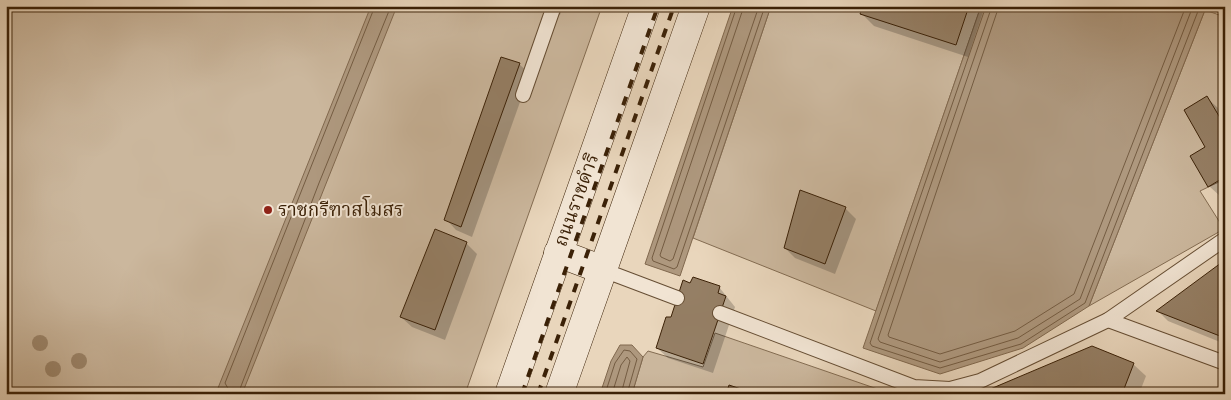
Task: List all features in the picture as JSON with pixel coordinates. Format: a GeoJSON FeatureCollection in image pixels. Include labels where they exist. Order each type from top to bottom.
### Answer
{"type":"FeatureCollection","features":[{"type":"Feature","properties":{"kind":"main road","name":"ถนนราชดำริ"},"geometry":{"type":"LineString","coordinates":[[509,394],[646,6]]}},
{"type":"Feature","properties":{"kind":"main road"},"geometry":{"type":"LineString","coordinates":[[559,394],[696,6]]}},
{"type":"Feature","properties":{"kind":"main road"},"geometry":{"type":"LineString","coordinates":[[558,253],[603,270]]}},
{"type":"Feature","properties":{"kind":"lane"},"geometry":{"type":"LineString","coordinates":[[523,95],[554,6]]}},
{"type":"Feature","properties":{"kind":"lane"},"geometry":{"type":"LineString","coordinates":[[720,313],[921,390],[950,389],[980,381],[1108,320],[1225,239]]}},
{"type":"Feature","properties":{"kind":"lane"},"geometry":{"type":"LineString","coordinates":[[603,270],[677,298]]}},
{"type":"Feature","properties":{"kind":"lane"},"geometry":{"type":"LineString","coordinates":[[1108,320],[1225,363]]}},
{"type":"Feature","properties":{"kind":"shaded area","name":"ราชกรีฑาสโมสร"},"geometry":{"type":"Polygon","coordinates":[[[6,6],[602,6],[465,394],[6,394],[6,6]]]}},
{"type":"Feature","properties":{"kind":"shaded area"},"geometry":{"type":"Polygon","coordinates":[[[771,6],[981,6],[876,311],[693,238],[771,6]]]}},
{"type":"Feature","properties":{"kind":"shaded area"},"geometry":{"type":"Polygon","coordinates":[[[1205,10],[1225,17],[1225,179],[1200,191],[1224,229],[1089,306],[1205,10]]]}},
{"type":"Feature","properties":{"kind":"shaded area"},"geometry":{"type":"Polygon","coordinates":[[[715,333],[892,394],[632,394],[643,357],[648,351],[703,367],[715,333]]]}},
{"type":"Feature","properties":{"kind":"water"},"geometry":{"type":"Polygon","coordinates":[[[371,6],[397,6],[242,394],[230,394],[218,388],[371,6]]]}},
{"type":"Feature","properties":{"kind":"water"},"geometry":{"type":"Polygon","coordinates":[[[733,6],[771,6],[680,276],[645,264],[733,6]]]}},
{"type":"Feature","properties":{"kind":"water"},"geometry":{"type":"Polygon","coordinates":[[[981,6],[1204,6],[1205,10],[1089,306],[1023,348],[940,374],[863,348],[981,6]]]}},
{"type":"Feature","properties":{"kind":"water"},"geometry":{"type":"Polygon","coordinates":[[[620,345],[632,345],[643,357],[632,394],[600,394],[611,361],[620,345]]]}},
{"type":"Feature","properties":{"kind":"building"},"geometry":{"type":"Polygon","coordinates":[[[863,6],[969,6],[956,45],[860,14],[863,6]]]}},
{"type":"Feature","properties":{"kind":"building"},"geometry":{"type":"Polygon","coordinates":[[[501,57],[520,63],[461,227],[444,220],[501,57]]]}},
{"type":"Feature","properties":{"kind":"building"},"geometry":{"type":"Polygon","coordinates":[[[1207,96],[1225,126],[1225,180],[1223,178],[1208,187],[1190,156],[1205,147],[1184,110],[1207,96]]]}},
{"type":"Feature","properties":{"kind":"building"},"geometry":{"type":"Polygon","coordinates":[[[800,190],[846,207],[825,264],[784,248],[800,190]]]}},
{"type":"Feature","properties":{"kind":"building"},"geometry":{"type":"Polygon","coordinates":[[[435,229],[467,242],[435,330],[400,317],[435,229]]]}},
{"type":"Feature","properties":{"kind":"building"},"geometry":{"type":"Polygon","coordinates":[[[1225,260],[1225,338],[1156,311],[1225,260]]]}},
{"type":"Feature","properties":{"kind":"building"},"geometry":{"type":"Polygon","coordinates":[[[693,277],[720,286],[718,293],[726,296],[703,364],[656,348],[666,317],[671,317],[683,280],[690,283],[693,277]]]}},
{"type":"Feature","properties":{"kind":"building"},"geometry":{"type":"Polygon","coordinates":[[[1092,346],[1134,363],[1122,394],[987,394],[988,390],[1092,346]]]}},
{"type":"Feature","properties":{"kind":"building"},"geometry":{"type":"Polygon","coordinates":[[[729,385],[756,394],[726,394],[729,385]]]}},
{"type":"Feature","properties":{"kind":"railway"},"geometry":{"type":"LineString","coordinates":[[522,394],[658,6]]}},
{"type":"Feature","properties":{"kind":"railway"},"geometry":{"type":"LineString","coordinates":[[538,394],[674,6]]}},
{"type":"Feature","properties":{"kind":"place","name":"ราชกรีฑาสโมสร"},"geometry":{"type":"Point","coordinates":[268,210]}}]}
